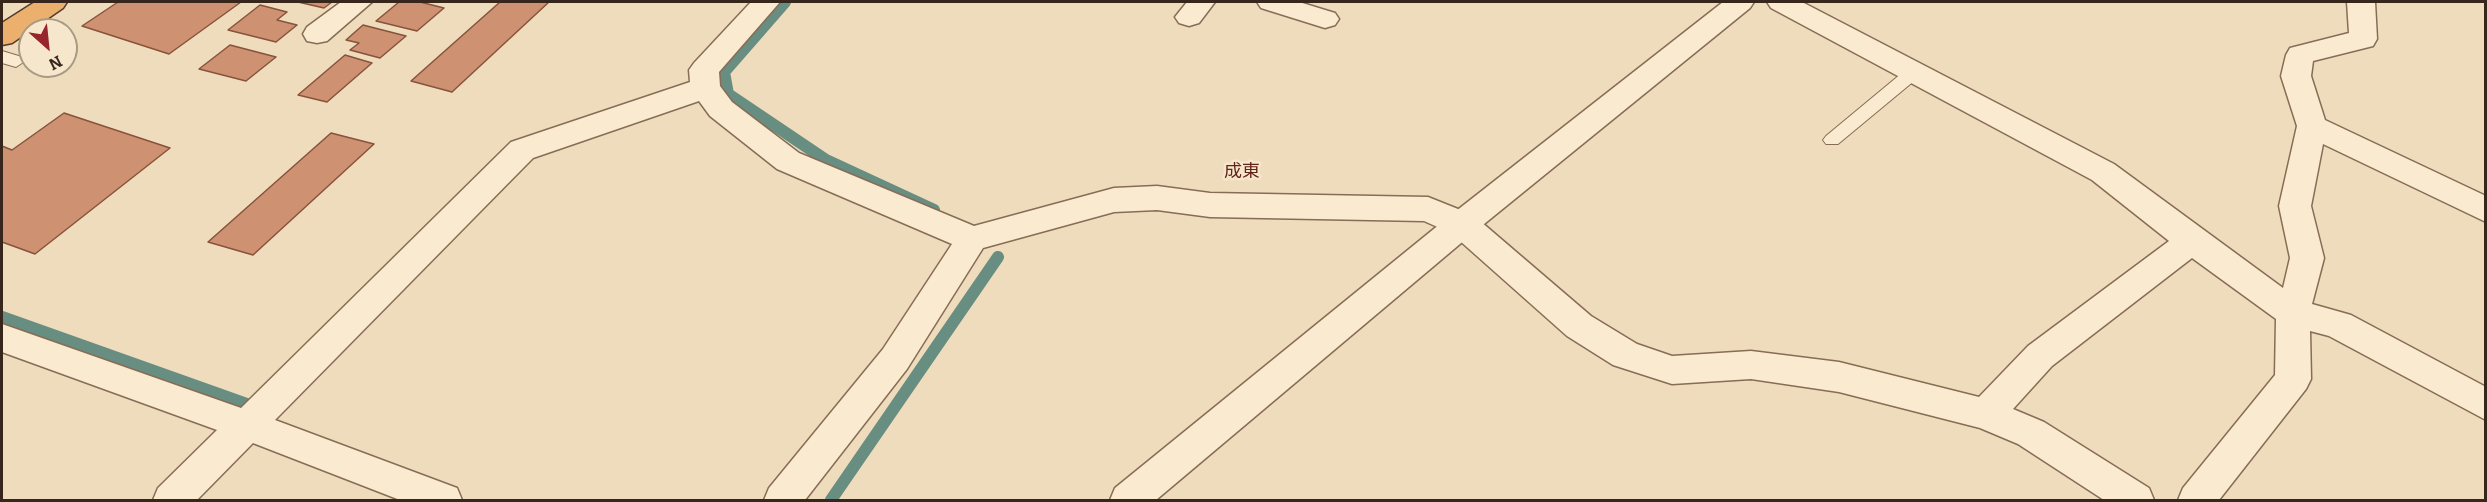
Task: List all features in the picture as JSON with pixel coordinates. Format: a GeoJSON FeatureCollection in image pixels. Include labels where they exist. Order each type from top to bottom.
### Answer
{"type":"FeatureCollection","features":[{"type":"Feature","properties":{"kind":"highway"},"geometry":{"type":"LineString","coordinates":[[2,36],[53,2]]}},
{"type":"Feature","properties":{"kind":"street"},"geometry":{"type":"LineString","coordinates":[[317,34],[358,2]]}},
{"type":"Feature","properties":{"kind":"street"},"geometry":{"type":"LineString","coordinates":[[766,2],[704,69],[705,88],[721,109],[788,161],[972,239],[1114,200],[1157,198],[1210,205],[1428,209],[1462,224],[1579,326],[1625,355],[1672,370],[1751,365],[1839,376],[1986,414],[2031,433],[2135,501]]}},
{"type":"Feature","properties":{"kind":"street"},"geometry":{"type":"LineString","coordinates":[[1271,2],[1325,19]]}},
{"type":"Feature","properties":{"kind":"street"},"geometry":{"type":"LineString","coordinates":[[1781,2],[2103,172],[2192,241],[2293,313],[2339,325],[2486,405]]}},
{"type":"Feature","properties":{"kind":"street"},"geometry":{"type":"LineString","coordinates":[[2197,501],[2293,379],[2293,313],[2307,258],[2295,206],[2312,126],[2296,76],[2300,55],[2363,39],[2361,2]]}},
{"type":"Feature","properties":{"kind":"street"},"geometry":{"type":"LineString","coordinates":[[1129,501],[1732,3]]}},
{"type":"Feature","properties":{"kind":"street"},"geometry":{"type":"LineString","coordinates":[[172,501],[522,150],[705,88]]}},
{"type":"Feature","properties":{"kind":"street"},"geometry":{"type":"LineString","coordinates":[[2312,126],[2486,210]]}},
{"type":"Feature","properties":{"kind":"street"},"geometry":{"type":"LineString","coordinates":[[783,501],[895,358],[972,239]]}},
{"type":"Feature","properties":{"kind":"street"},"geometry":{"type":"LineString","coordinates":[[1986,414],[2040,356],[2192,241]]}},
{"type":"Feature","properties":{"kind":"street"},"geometry":{"type":"LineString","coordinates":[[2,338],[246,425],[443,501]]}},
{"type":"Feature","properties":{"kind":"lane"},"geometry":{"type":"LineString","coordinates":[[1832,140],[1914,72]]}},
{"type":"Feature","properties":{"kind":"building"},"geometry":{"type":"Polygon","coordinates":[[[118,2],[241,2],[169,54],[82,26],[118,2]]]}},
{"type":"Feature","properties":{"kind":"building"},"geometry":{"type":"Polygon","coordinates":[[[298,2],[332,2],[324,8],[298,2]]]}},
{"type":"Feature","properties":{"kind":"building"},"geometry":{"type":"Polygon","coordinates":[[[399,2],[420,2],[444,8],[417,31],[376,21],[399,2]]]}},
{"type":"Feature","properties":{"kind":"building"},"geometry":{"type":"Polygon","coordinates":[[[500,2],[549,2],[452,92],[411,81],[500,2]]]}},
{"type":"Feature","properties":{"kind":"building"},"geometry":{"type":"Polygon","coordinates":[[[260,5],[287,12],[277,20],[297,25],[276,42],[228,30],[260,5]]]}},
{"type":"Feature","properties":{"kind":"building"},"geometry":{"type":"Polygon","coordinates":[[[363,25],[406,36],[380,58],[350,50],[359,43],[346,40],[363,25]]]}},
{"type":"Feature","properties":{"kind":"building"},"geometry":{"type":"Polygon","coordinates":[[[230,45],[276,57],[246,81],[199,69],[230,45]]]}},
{"type":"Feature","properties":{"kind":"building"},"geometry":{"type":"Polygon","coordinates":[[[345,55],[372,63],[327,102],[298,95],[345,55]]]}},
{"type":"Feature","properties":{"kind":"building"},"geometry":{"type":"Polygon","coordinates":[[[64,113],[170,148],[35,254],[2,242],[2,146],[12,150],[64,113]]]}},
{"type":"Feature","properties":{"kind":"building"},"geometry":{"type":"Polygon","coordinates":[[[331,133],[374,144],[253,255],[208,242],[331,133]]]}},
{"type":"Feature","properties":{"kind":"waterway"},"geometry":{"type":"LineString","coordinates":[[785,2],[724,72],[728,94],[826,160],[934,210]]}},
{"type":"Feature","properties":{"kind":"waterway"},"geometry":{"type":"LineString","coordinates":[[831,500],[998,257]]}},
{"type":"Feature","properties":{"kind":"waterway"},"geometry":{"type":"LineString","coordinates":[[2,317],[255,407]]}},
{"type":"Feature","properties":{"kind":"district","name":"成東"},"geometry":{"type":"Point","coordinates":[1242,172]}}]}
